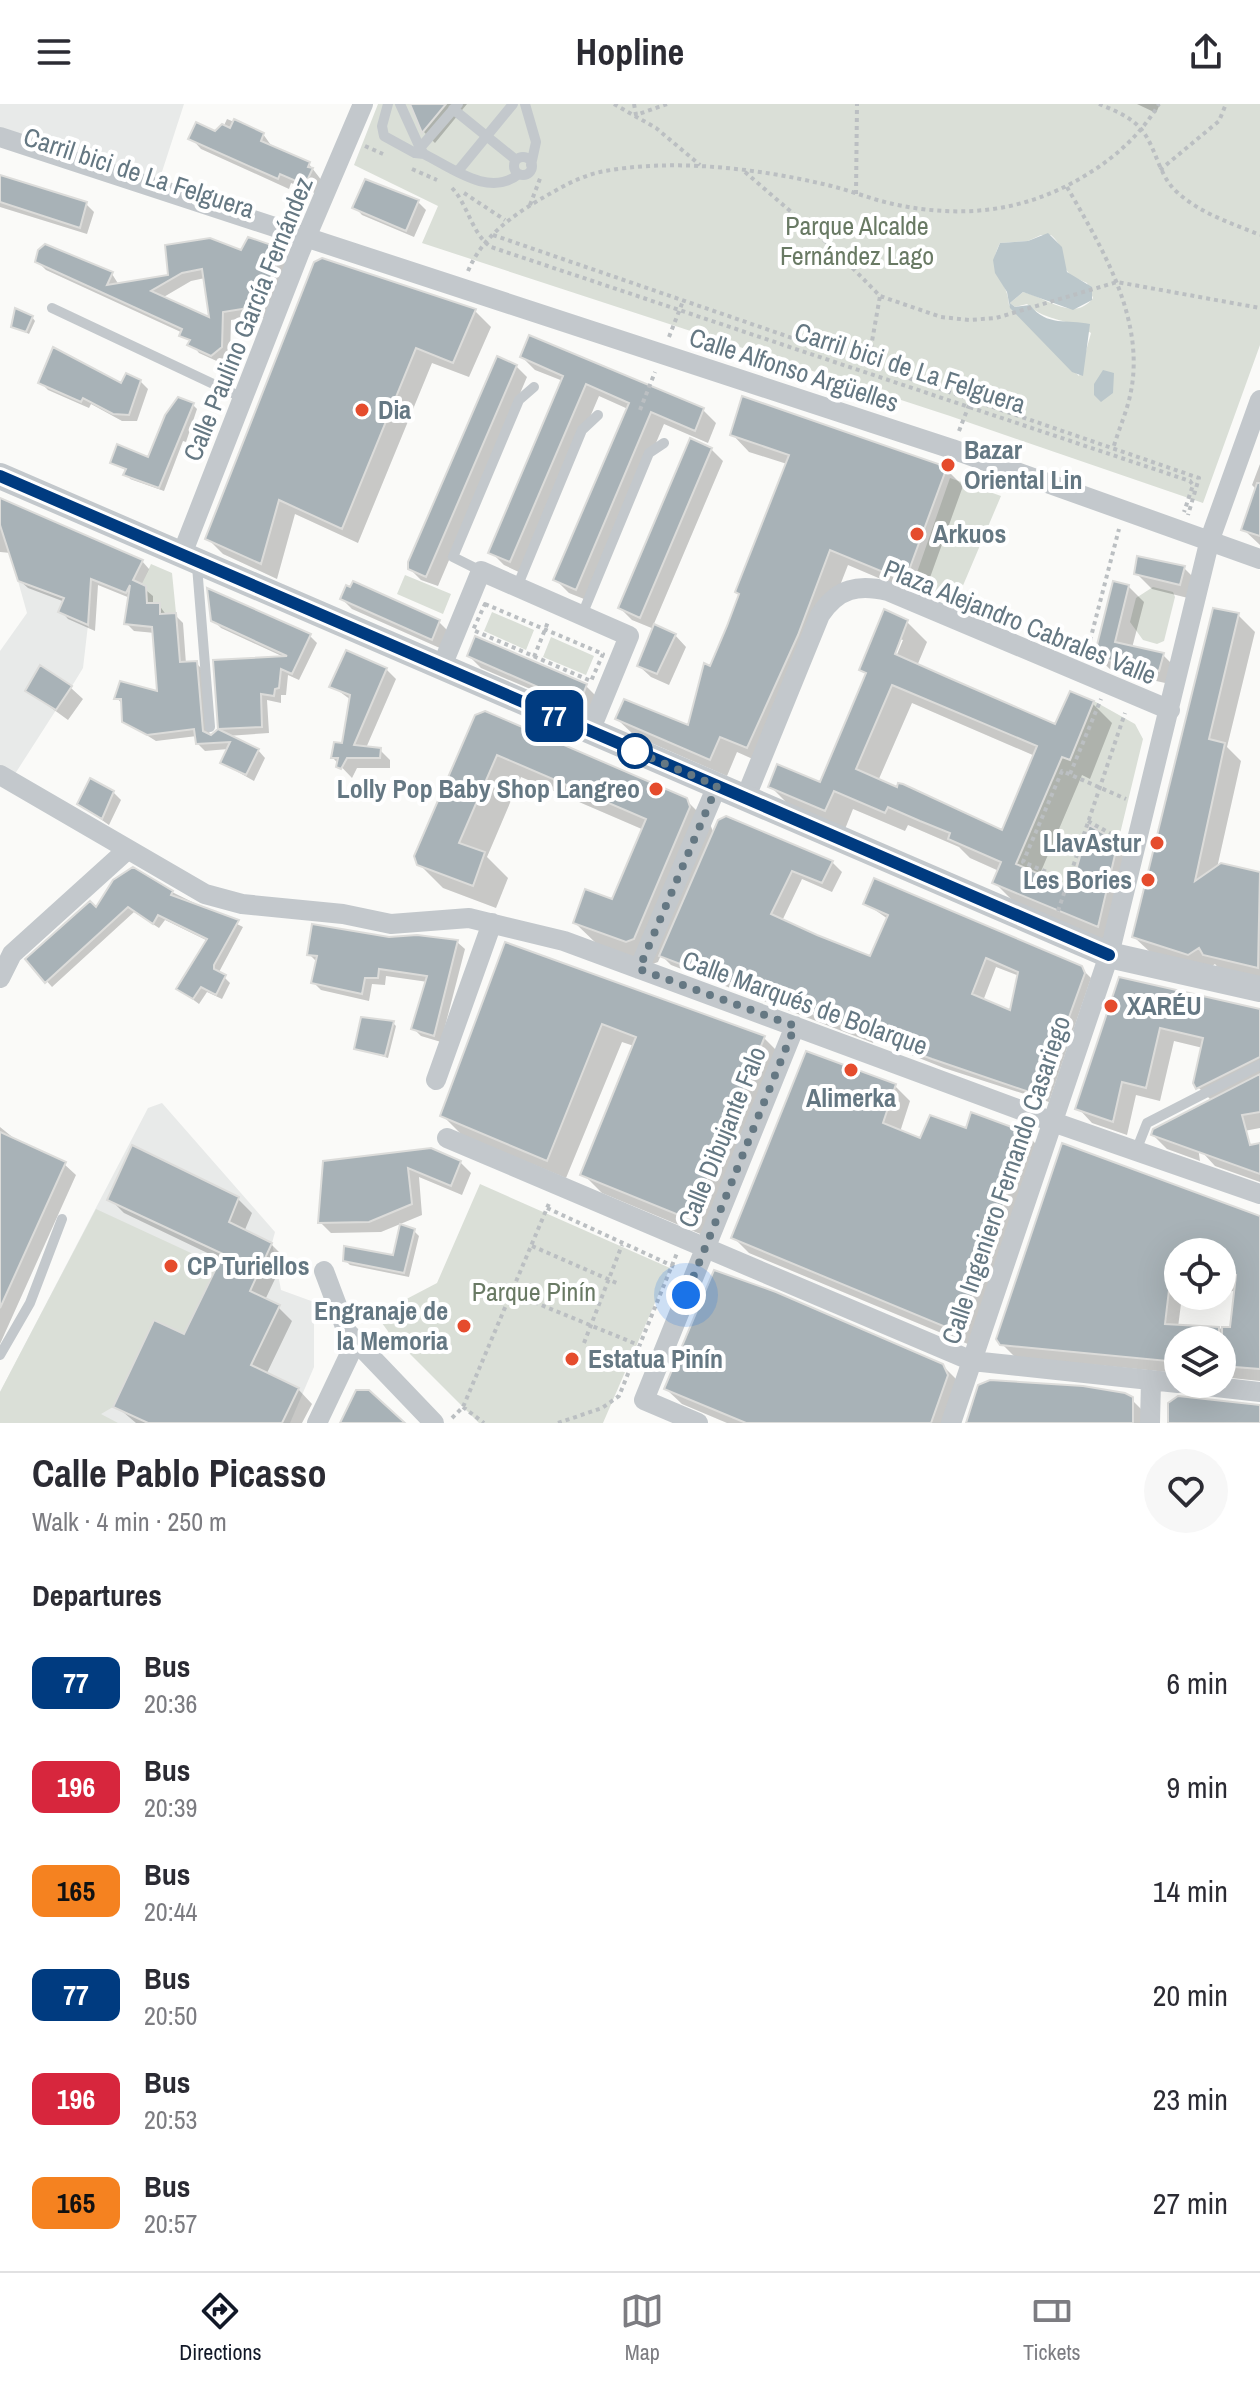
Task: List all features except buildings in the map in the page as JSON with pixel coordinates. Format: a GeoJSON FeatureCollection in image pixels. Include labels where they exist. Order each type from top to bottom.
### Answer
{"type":"FeatureCollection","features":[{"type":"Feature","properties":{"kind":"street","name":"Calle Paulino García Fernández"},"geometry":{"type":"LineString","coordinates":[[189,557],[243,398],[363,104]]}},
{"type":"Feature","properties":{"kind":"street","name":"Calle Alfonso Argüelles"},"geometry":{"type":"LineString","coordinates":[[0,137],[952,449],[1181,528],[1260,559]]}},
{"type":"Feature","properties":{"kind":"street","name":"Calle Ingeniero Fernando Casariego"},"geometry":{"type":"LineString","coordinates":[[951,1423],[1109,955],[1210,539],[1260,400]]}},
{"type":"Feature","properties":{"kind":"street"},"geometry":{"type":"LineString","coordinates":[[0,476],[1109,955],[1260,989]]}},
{"type":"Feature","properties":{"kind":"street"},"geometry":{"type":"LineString","coordinates":[[442,666],[481,571],[629,636],[590,731]]}},
{"type":"Feature","properties":{"kind":"street","name":"Plaza Alejandro Cabrales Valle"},"geometry":{"type":"LineString","coordinates":[[745,799],[820,615],[828,602],[851,588],[865,586],[888,591],[1136,699],[1170,710]]}},
{"type":"Feature","properties":{"kind":"street","name":"Calle Marqués de Bolarque"},"geometry":{"type":"LineString","coordinates":[[0,775],[205,894],[242,904],[343,914],[391,924],[469,918],[564,941],[1053,1122],[1260,1194]]}},
{"type":"Feature","properties":{"kind":"street"},"geometry":{"type":"LineString","coordinates":[[639,969],[717,786]]}},
{"type":"Feature","properties":{"kind":"street"},"geometry":{"type":"LineString","coordinates":[[0,978],[12,954],[127,850]]}},
{"type":"Feature","properties":{"kind":"street"},"geometry":{"type":"LineString","coordinates":[[436,1080],[492,923]]}},
{"type":"Feature","properties":{"kind":"street","name":"Calle Dibujante Falo"},"geometry":{"type":"LineString","coordinates":[[698,1423],[644,1400],[795,1026]]}},
{"type":"Feature","properties":{"kind":"street"},"geometry":{"type":"LineString","coordinates":[[447,1138],[972,1361],[1164,1381]]}},
{"type":"Feature","properties":{"kind":"street"},"geometry":{"type":"LineString","coordinates":[[324,1271],[347,1332],[434,1423]]}},
{"type":"Feature","properties":{"kind":"street"},"geometry":{"type":"LineString","coordinates":[[317,1423],[356,1341]]}},
{"type":"Feature","properties":{"kind":"street"},"geometry":{"type":"LineString","coordinates":[[1150,1423],[1151,1380]]}},
{"type":"Feature","properties":{"kind":"street"},"geometry":{"type":"LineString","coordinates":[[1236,1389],[1260,1392]]}},
{"type":"Feature","properties":{"kind":"lane"},"geometry":{"type":"LineString","coordinates":[[388,104],[382,126],[384,136],[415,153],[422,151],[455,107],[516,160]]}},
{"type":"Feature","properties":{"kind":"lane"},"geometry":{"type":"LineString","coordinates":[[400,104],[422,151],[480,182],[497,184],[530,172],[536,142],[525,104]]}},
{"type":"Feature","properties":{"kind":"lane"},"geometry":{"type":"LineString","coordinates":[[458,171],[513,104]]}},
{"type":"Feature","properties":{"kind":"lane"},"geometry":{"type":"LineString","coordinates":[[519,174],[513,167],[516,160],[522,157],[531,165]]}},
{"type":"Feature","properties":{"kind":"lane"},"geometry":{"type":"LineString","coordinates":[[52,308],[243,398]]}},
{"type":"Feature","properties":{"kind":"lane"},"geometry":{"type":"LineString","coordinates":[[481,571],[453,557],[519,400],[534,387]]}},
{"type":"Feature","properties":{"kind":"lane"},"geometry":{"type":"LineString","coordinates":[[517,587],[582,430],[598,415]]}},
{"type":"Feature","properties":{"kind":"lane"},"geometry":{"type":"LineString","coordinates":[[582,616],[649,453],[664,443]]}},
{"type":"Feature","properties":{"kind":"lane"},"geometry":{"type":"LineString","coordinates":[[189,557],[210,727]]}},
{"type":"Feature","properties":{"kind":"lane"},"geometry":{"type":"LineString","coordinates":[[1136,1151],[1147,1123],[1260,1065]]}},
{"type":"Feature","properties":{"kind":"lane"},"geometry":{"type":"LineString","coordinates":[[0,1355],[30,1303],[62,1219]]}},
{"type":"Feature","properties":{"kind":"path"},"geometry":{"type":"LineString","coordinates":[[614,104],[636,115],[700,165]]}},
{"type":"Feature","properties":{"kind":"path"},"geometry":{"type":"LineString","coordinates":[[634,104],[636,115]]}},
{"type":"Feature","properties":{"kind":"path"},"geometry":{"type":"LineString","coordinates":[[636,115],[667,104]]}},
{"type":"Feature","properties":{"kind":"path"},"geometry":{"type":"LineString","coordinates":[[856,194],[857,104]]}},
{"type":"Feature","properties":{"kind":"path"},"geometry":{"type":"LineString","coordinates":[[1099,104],[1125,116],[1141,129],[1160,170],[1176,192],[1191,203],[1260,235]]}},
{"type":"Feature","properties":{"kind":"path"},"geometry":{"type":"LineString","coordinates":[[460,288],[473,258],[505,220],[582,178],[601,172],[700,165],[823,184],[931,211],[981,212],[1027,203],[1067,187],[1128,145],[1159,104]]}},
{"type":"Feature","properties":{"kind":"path"},"geometry":{"type":"LineString","coordinates":[[1160,170],[1219,121],[1226,104]]}},
{"type":"Feature","properties":{"kind":"path"},"geometry":{"type":"LineString","coordinates":[[348,139],[388,157]]}},
{"type":"Feature","properties":{"kind":"path"},"geometry":{"type":"LineString","coordinates":[[401,163],[453,188],[469,211],[478,236],[486,243]]}},
{"type":"Feature","properties":{"kind":"path"},"geometry":{"type":"LineString","coordinates":[[743,171],[801,219],[880,296],[941,317],[969,320],[1010,315],[1117,282],[1260,308]]}},
{"type":"Feature","properties":{"kind":"path"},"geometry":{"type":"LineString","coordinates":[[1067,187],[1117,282],[1131,350],[1130,394],[1113,449]]}},
{"type":"Feature","properties":{"kind":"path"},"geometry":{"type":"LineString","coordinates":[[493,235],[1199,478],[1181,528]]}},
{"type":"Feature","properties":{"kind":"path","name":"Carril bici de La Felguera"},"geometry":{"type":"LineString","coordinates":[[486,243],[1190,481],[1193,485],[1181,528]]}},
{"type":"Feature","properties":{"kind":"path"},"geometry":{"type":"LineString","coordinates":[[868,364],[880,296]]}},
{"type":"Feature","properties":{"kind":"path"},"geometry":{"type":"LineString","coordinates":[[952,449],[971,400]]}},
{"type":"Feature","properties":{"kind":"path"},"geometry":{"type":"LineString","coordinates":[[1081,674],[1120,528],[1129,522]]}},
{"type":"Feature","properties":{"kind":"path"},"geometry":{"type":"LineString","coordinates":[[485,604],[603,654],[591,681],[534,657],[473,630],[485,604]]}},
{"type":"Feature","properties":{"kind":"path"},"geometry":{"type":"LineString","coordinates":[[534,657],[555,605]]}},
{"type":"Feature","properties":{"kind":"path"},"geometry":{"type":"LineString","coordinates":[[1070,774],[1106,686]]}},
{"type":"Feature","properties":{"kind":"path"},"geometry":{"type":"LineString","coordinates":[[1051,930],[1123,712],[1130,715],[1136,699]]}},
{"type":"Feature","properties":{"kind":"path"},"geometry":{"type":"LineString","coordinates":[[1068,881],[1023,862],[1062,771],[1146,807]]}},
{"type":"Feature","properties":{"kind":"path"},"geometry":{"type":"LineString","coordinates":[[1088,821],[1136,848]]}},
{"type":"Feature","properties":{"kind":"path"},"geometry":{"type":"LineString","coordinates":[[448,1423],[463,1407],[557,1185]]}},
{"type":"Feature","properties":{"kind":"path"},"geometry":{"type":"LineString","coordinates":[[547,1208],[672,1267],[697,1269]]}},
{"type":"Feature","properties":{"kind":"path"},"geometry":{"type":"LineString","coordinates":[[558,1423],[602,1408],[619,1396],[681,1238]]}},
{"type":"Feature","properties":{"kind":"path"},"geometry":{"type":"LineString","coordinates":[[584,1343],[588,1324],[622,1244]]}},
{"type":"Feature","properties":{"kind":"path"},"geometry":{"type":"LineString","coordinates":[[532,1246],[619,1284]]}},
{"type":"Feature","properties":{"kind":"path"},"geometry":{"type":"LineString","coordinates":[[490,1284],[641,1346]]}},
{"type":"Feature","properties":{"kind":"path"},"geometry":{"type":"LineString","coordinates":[[463,1407],[484,1423]]}},
{"type":"Feature","properties":{"kind":"shaded area"},"geometry":{"type":"Polygon","coordinates":[[[0,104],[184,104],[159,181],[0,128],[0,104]]]}},
{"type":"Feature","properties":{"kind":"shaded area"},"geometry":{"type":"Polygon","coordinates":[[[1048,233],[1062,247],[1067,272],[1092,287],[1092,300],[1073,310],[1023,292],[1010,303],[1015,307],[1030,305],[1050,319],[1090,324],[1083,376],[1072,372],[1010,308],[1007,292],[995,273],[993,260],[1000,243],[1028,241],[1048,233]]]}},
{"type":"Feature","properties":{"kind":"shaded area"},"geometry":{"type":"Polygon","coordinates":[[[1103,370],[1114,373],[1113,393],[1101,402],[1094,395],[1094,384],[1103,370]]]}},
{"type":"Feature","properties":{"kind":"shaded area"},"geometry":{"type":"Polygon","coordinates":[[[18,581],[64,599],[59,612],[88,625],[83,668],[72,686],[41,665],[25,691],[56,710],[13,777],[0,765],[0,651],[27,613],[18,581]]]}},
{"type":"Feature","properties":{"kind":"shaded area","name":"CP Turiellos"},"geometry":{"type":"Polygon","coordinates":[[[162,1103],[275,1232],[272,1243],[281,1290],[314,1302],[314,1367],[290,1423],[0,1423],[0,1392],[148,1108],[162,1103]]]}},
{"type":"Feature","properties":{"kind":"green space","name":"Parque Alcalde Fernández Lago"},"geometry":{"type":"Polygon","coordinates":[[[378,104],[1260,104],[1260,345],[1203,503],[950,416],[422,243],[438,206],[354,165],[378,104]],[[1051,235],[1000,243],[996,269],[1009,305],[1079,376],[1091,333],[1042,314],[1027,304],[1015,307],[1010,303],[1023,292],[1069,308],[1085,305],[1093,298],[1087,283],[1071,276],[1064,267],[1060,246],[1051,235]]]}},
{"type":"Feature","properties":{"kind":"green space"},"geometry":{"type":"Polygon","coordinates":[[[950,478],[1001,496],[956,602],[913,584],[950,478]]]}},
{"type":"Feature","properties":{"kind":"green space"},"geometry":{"type":"Polygon","coordinates":[[[151,564],[172,573],[176,613],[161,614],[160,603],[147,603],[146,586],[142,584],[151,564]]]}},
{"type":"Feature","properties":{"kind":"green space"},"geometry":{"type":"Polygon","coordinates":[[[405,575],[451,594],[443,614],[397,594],[405,575]]]}},
{"type":"Feature","properties":{"kind":"green space"},"geometry":{"type":"Polygon","coordinates":[[[1153,587],[1173,592],[1175,597],[1164,641],[1157,644],[1143,640],[1130,622],[1136,598],[1153,587]]]}},
{"type":"Feature","properties":{"kind":"green space"},"geometry":{"type":"Polygon","coordinates":[[[492,612],[534,630],[526,650],[484,631],[492,612]]]}},
{"type":"Feature","properties":{"kind":"green space"},"geometry":{"type":"Polygon","coordinates":[[[551,637],[594,656],[586,675],[543,657],[551,637]]]}},
{"type":"Feature","properties":{"kind":"green space"},"geometry":{"type":"Polygon","coordinates":[[[1094,701],[1135,724],[1143,739],[1118,842],[1089,826],[1071,888],[1016,864],[1062,757],[1070,760],[1094,701]]]}},
{"type":"Feature","properties":{"kind":"green space","name":"Parque Pinín"},"geometry":{"type":"Polygon","coordinates":[[[480,1184],[670,1268],[603,1423],[479,1423],[390,1334],[376,1315],[437,1283],[480,1184]]]}},
{"type":"Feature","properties":{"kind":"green space"},"geometry":{"type":"Polygon","coordinates":[[[96,1209],[217,1265],[196,1310],[195,1339],[154,1320],[113,1407],[101,1414],[118,1423],[0,1423],[0,1392],[96,1209]]]}},
{"type":"Feature","properties":{"kind":"bus line","name":"77"},"geometry":{"type":"LineString","coordinates":[[0,476],[1109,955]]}},
{"type":"Feature","properties":{"kind":"place","name":"Dia"},"geometry":{"type":"Point","coordinates":[362,410]}},
{"type":"Feature","properties":{"kind":"place","name":"Bazar Oriental Lin"},"geometry":{"type":"Point","coordinates":[948,465]}},
{"type":"Feature","properties":{"kind":"place","name":"Arkuos"},"geometry":{"type":"Point","coordinates":[917,534]}},
{"type":"Feature","properties":{"kind":"place","name":"Lolly Pop Baby Shop Langreo"},"geometry":{"type":"Point","coordinates":[656,789]}},
{"type":"Feature","properties":{"kind":"place","name":"LlavAstur"},"geometry":{"type":"Point","coordinates":[1157,843]}},
{"type":"Feature","properties":{"kind":"place","name":"Les Bories"},"geometry":{"type":"Point","coordinates":[1148,880]}},
{"type":"Feature","properties":{"kind":"place","name":"XARÉU"},"geometry":{"type":"Point","coordinates":[1111,1006]}},
{"type":"Feature","properties":{"kind":"place","name":"Alimerka"},"geometry":{"type":"Point","coordinates":[851,1070]}},
{"type":"Feature","properties":{"kind":"place","name":"CP Turiellos"},"geometry":{"type":"Point","coordinates":[171,1266]}},
{"type":"Feature","properties":{"kind":"place","name":"Engranaje de la Memoria"},"geometry":{"type":"Point","coordinates":[464,1326]}},
{"type":"Feature","properties":{"kind":"place","name":"Estatua Pinín"},"geometry":{"type":"Point","coordinates":[572,1359]}},
{"type":"Feature","properties":{"kind":"route"},"geometry":{"type":"LineString","coordinates":[[635,751],[630,749],[717,786],[639,969],[795,1026],[686,1295]]}}]}
